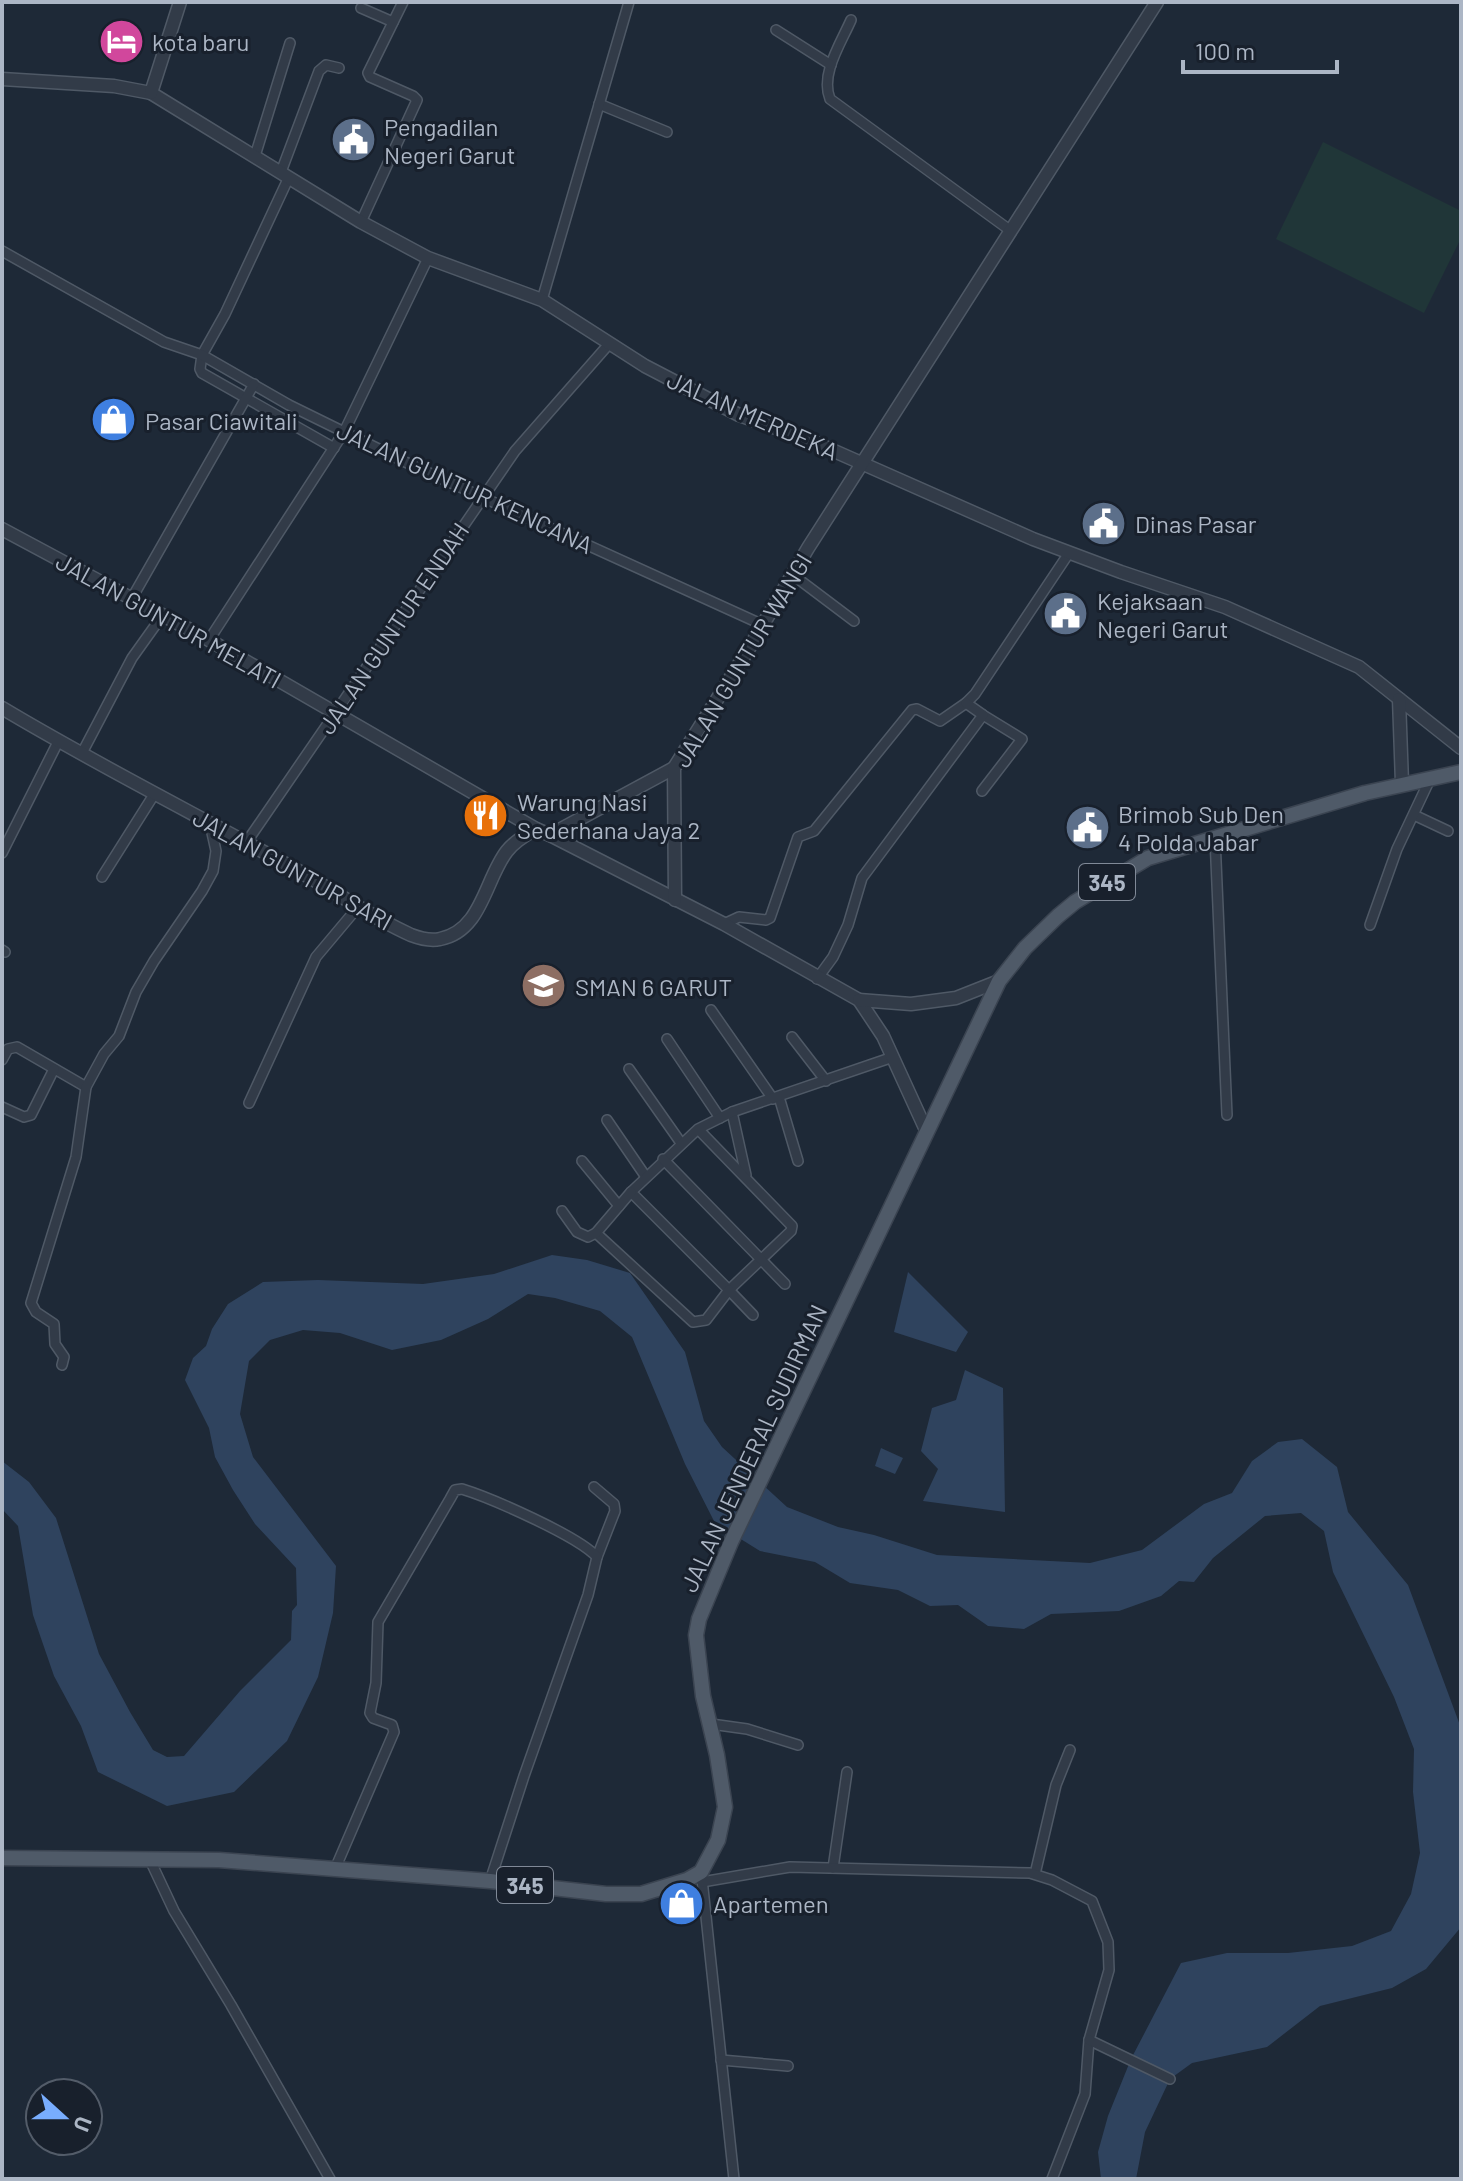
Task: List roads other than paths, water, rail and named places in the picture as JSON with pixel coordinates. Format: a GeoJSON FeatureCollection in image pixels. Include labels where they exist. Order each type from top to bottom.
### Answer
{"type":"FeatureCollection","features":[{"type":"Feature","properties":{"kind":"main road","name":"JALAN JENDERAL SUDIRMAN"},"geometry":{"type":"LineString","coordinates":[[701,1877],[718,1840],[725,1807],[698,1670],[696,1635],[699,1619],[731,1542],[999,981],[1025,948],[1075,902],[1148,858],[1402,783],[1461,772]]}},
{"type":"Feature","properties":{"kind":"main road","name":"345"},"geometry":{"type":"LineString","coordinates":[[2,1858],[219,1860],[490,1881],[606,1894],[641,1894],[701,1877]]}},
{"type":"Feature","properties":{"kind":"street"},"geometry":{"type":"LineString","coordinates":[[151,93],[180,2]]}},
{"type":"Feature","properties":{"kind":"street"},"geometry":{"type":"LineString","coordinates":[[361,222],[417,100],[370,77],[368,73],[403,2]]}},
{"type":"Feature","properties":{"kind":"street"},"geometry":{"type":"LineString","coordinates":[[542,300],[629,2]]}},
{"type":"Feature","properties":{"kind":"street","name":"JALAN GUNTUR WANGI"},"geometry":{"type":"LineString","coordinates":[[675,900],[674,768],[1157,2]]}},
{"type":"Feature","properties":{"kind":"street"},"geometry":{"type":"LineString","coordinates":[[361,8],[393,22]]}},
{"type":"Feature","properties":{"kind":"street"},"geometry":{"type":"LineString","coordinates":[[851,20],[831,65],[827,88],[833,103],[1011,231]]}},
{"type":"Feature","properties":{"kind":"street"},"geometry":{"type":"LineString","coordinates":[[776,30],[831,65]]}},
{"type":"Feature","properties":{"kind":"street"},"geometry":{"type":"LineString","coordinates":[[255,156],[290,43]]}},
{"type":"Feature","properties":{"kind":"street"},"geometry":{"type":"LineString","coordinates":[[334,448],[246,399],[200,369],[202,355],[225,314],[285,175],[319,71],[326,65],[339,68]]}},
{"type":"Feature","properties":{"kind":"street","name":"JALAN MERDEKA"},"geometry":{"type":"LineString","coordinates":[[2,79],[114,86],[151,93],[361,222],[428,258],[542,300],[609,344],[739,415],[807,439],[1069,553],[1225,607],[1359,667],[1461,748]]}},
{"type":"Feature","properties":{"kind":"street"},"geometry":{"type":"LineString","coordinates":[[599,104],[667,132]]}},
{"type":"Feature","properties":{"kind":"street","name":"JALAN GUNTUR KENCANA"},"geometry":{"type":"LineString","coordinates":[[2,251],[164,342],[202,355],[289,405],[763,625]]}},
{"type":"Feature","properties":{"kind":"street"},"geometry":{"type":"LineString","coordinates":[[209,640],[344,432],[428,258]]}},
{"type":"Feature","properties":{"kind":"street","name":"JALAN GUNTUR ENDAH"},"geometry":{"type":"LineString","coordinates":[[246,843],[523,441],[609,344]]}},
{"type":"Feature","properties":{"kind":"street"},"geometry":{"type":"LineString","coordinates":[[132,598],[254,384]]}},
{"type":"Feature","properties":{"kind":"street","name":"JALAN GUNTUR MELATI"},"geometry":{"type":"LineString","coordinates":[[2,529],[209,640],[536,829]]}},
{"type":"Feature","properties":{"kind":"street"},"geometry":{"type":"LineString","coordinates":[[724,924],[739,917],[770,918],[798,837],[814,831],[912,710],[917,709],[940,721],[966,703],[1069,553]]}},
{"type":"Feature","properties":{"kind":"street"},"geometry":{"type":"LineString","coordinates":[[793,575],[854,621]]}},
{"type":"Feature","properties":{"kind":"street"},"geometry":{"type":"LineString","coordinates":[[82,753],[132,658],[162,616]]}},
{"type":"Feature","properties":{"kind":"street"},"geometry":{"type":"LineString","coordinates":[[1399,699],[1402,783]]}},
{"type":"Feature","properties":{"kind":"street"},"geometry":{"type":"LineString","coordinates":[[966,703],[1022,740],[982,791]]}},
{"type":"Feature","properties":{"kind":"street","name":"JALAN GUNTUR SARI"},"geometry":{"type":"LineString","coordinates":[[2,708],[358,907],[424,939],[440,939],[459,932],[472,919],[508,850],[536,829]]}},
{"type":"Feature","properties":{"kind":"street"},"geometry":{"type":"LineString","coordinates":[[817,979],[833,957],[848,925],[862,878],[983,715]]}},
{"type":"Feature","properties":{"kind":"street"},"geometry":{"type":"LineString","coordinates":[[2,853],[58,742]]}},
{"type":"Feature","properties":{"kind":"street"},"geometry":{"type":"LineString","coordinates":[[550,835],[674,768]]}},
{"type":"Feature","properties":{"kind":"street"},"geometry":{"type":"LineString","coordinates":[[1370,925],[1397,849],[1431,777]]}},
{"type":"Feature","properties":{"kind":"street"},"geometry":{"type":"LineString","coordinates":[[102,877],[155,793]]}},
{"type":"Feature","properties":{"kind":"street"},"geometry":{"type":"LineString","coordinates":[[1414,815],[1448,831]]}},
{"type":"Feature","properties":{"kind":"street"},"geometry":{"type":"LineString","coordinates":[[62,1365],[64,1357],[55,1344],[55,1325],[31,1305],[76,1157],[86,1087],[104,1054],[119,1036],[136,992],[154,961],[213,871],[216,851],[210,824]]}},
{"type":"Feature","properties":{"kind":"street"},"geometry":{"type":"LineString","coordinates":[[536,829],[724,924],[859,1000],[911,1004],[956,998],[999,981]]}},
{"type":"Feature","properties":{"kind":"street"},"geometry":{"type":"LineString","coordinates":[[1215,838],[1227,1115]]}},
{"type":"Feature","properties":{"kind":"street"},"geometry":{"type":"LineString","coordinates":[[249,1103],[316,957],[358,907]]}},
{"type":"Feature","properties":{"kind":"street"},"geometry":{"type":"LineString","coordinates":[[859,1000],[873,1018],[926,1130]]}},
{"type":"Feature","properties":{"kind":"street"},"geometry":{"type":"LineString","coordinates":[[711,1010],[776,1098],[798,1161]]}},
{"type":"Feature","properties":{"kind":"street"},"geometry":{"type":"LineString","coordinates":[[792,1037],[826,1081]]}},
{"type":"Feature","properties":{"kind":"street"},"geometry":{"type":"LineString","coordinates":[[667,1039],[720,1118]]}},
{"type":"Feature","properties":{"kind":"street"},"geometry":{"type":"LineString","coordinates":[[2,1060],[8,1049],[14,1046],[86,1087]]}},
{"type":"Feature","properties":{"kind":"street"},"geometry":{"type":"LineString","coordinates":[[562,1211],[580,1234],[588,1237],[596,1233],[663,1159],[698,1129],[732,1112],[893,1057]]}},
{"type":"Feature","properties":{"kind":"street"},"geometry":{"type":"LineString","coordinates":[[2,1107],[24,1117],[31,1115],[54,1069]]}},
{"type":"Feature","properties":{"kind":"street"},"geometry":{"type":"LineString","coordinates":[[629,1069],[681,1143]]}},
{"type":"Feature","properties":{"kind":"street"},"geometry":{"type":"LineString","coordinates":[[732,1112],[746,1176]]}},
{"type":"Feature","properties":{"kind":"street"},"geometry":{"type":"LineString","coordinates":[[607,1120],[646,1177]]}},
{"type":"Feature","properties":{"kind":"street"},"geometry":{"type":"LineString","coordinates":[[596,1233],[693,1322],[706,1320],[729,1290],[791,1231],[792,1226],[698,1129]]}},
{"type":"Feature","properties":{"kind":"street"},"geometry":{"type":"LineString","coordinates":[[663,1159],[785,1284]]}},
{"type":"Feature","properties":{"kind":"street"},"geometry":{"type":"LineString","coordinates":[[582,1161],[619,1206]]}},
{"type":"Feature","properties":{"kind":"street"},"geometry":{"type":"LineString","coordinates":[[631,1192],[753,1315]]}},
{"type":"Feature","properties":{"kind":"street"},"geometry":{"type":"LineString","coordinates":[[490,1881],[615,1511],[614,1504],[594,1487]]}},
{"type":"Feature","properties":{"kind":"street"},"geometry":{"type":"LineString","coordinates":[[335,1869],[394,1732],[392,1725],[373,1718],[370,1713],[376,1683],[378,1622],[455,1490],[471,1492],[525,1515],[597,1557]]}},
{"type":"Feature","properties":{"kind":"street"},"geometry":{"type":"LineString","coordinates":[[711,1724],[747,1729],[798,1745]]}},
{"type":"Feature","properties":{"kind":"street"},"geometry":{"type":"LineString","coordinates":[[1035,1874],[1056,1785],[1070,1750]]}},
{"type":"Feature","properties":{"kind":"street"},"geometry":{"type":"LineString","coordinates":[[833,1868],[847,1772]]}},
{"type":"Feature","properties":{"kind":"street"},"geometry":{"type":"LineString","coordinates":[[150,1860],[174,1911],[330,2179]]}},
{"type":"Feature","properties":{"kind":"street"},"geometry":{"type":"LineString","coordinates":[[734,2179],[701,1877],[790,1867],[1035,1874],[1092,1901],[1110,1950],[1109,1970],[1089,2040],[1085,2094],[1052,2179]]}},
{"type":"Feature","properties":{"kind":"street"},"geometry":{"type":"LineString","coordinates":[[1089,2040],[1170,2079]]}},
{"type":"Feature","properties":{"kind":"street"},"geometry":{"type":"LineString","coordinates":[[721,2060],[788,2066]]}},
{"type":"Feature","properties":{"kind":"water"},"geometry":{"type":"Polygon","coordinates":[[[552,1255],[587,1260],[630,1273],[685,1352],[704,1421],[722,1447],[787,1507],[838,1527],[937,1555],[1090,1563],[1142,1550],[1204,1504],[1232,1493],[1252,1461],[1278,1442],[1302,1439],[1337,1467],[1348,1512],[1408,1585],[1461,1728],[1461,1927],[1426,1969],[1392,1988],[1320,2006],[1267,2047],[1192,2063],[1170,2079],[1145,2132],[1136,2179],[1101,2179],[1098,2152],[1108,2116],[1131,2059],[1181,1963],[1227,1953],[1288,1953],[1352,1946],[1391,1931],[1411,1894],[1420,1853],[1413,1792],[1414,1749],[1394,1697],[1333,1572],[1324,1531],[1301,1513],[1265,1516],[1213,1558],[1194,1582],[1179,1581],[1161,1596],[1119,1611],[1051,1614],[1024,1629],[988,1626],[958,1605],[930,1606],[898,1590],[850,1583],[815,1562],[760,1551],[715,1523],[685,1464],[632,1337],[600,1311],[528,1294],[488,1319],[441,1340],[392,1350],[340,1333],[303,1330],[270,1340],[249,1361],[240,1414],[253,1457],[336,1566],[333,1613],[318,1677],[287,1741],[234,1792],[167,1806],[98,1772],[81,1726],[54,1676],[33,1615],[18,1526],[2,1509],[2,1461],[29,1482],[56,1518],[99,1654],[153,1750],[167,1757],[184,1756],[240,1691],[291,1640],[292,1611],[297,1605],[296,1568],[255,1524],[233,1490],[215,1457],[209,1428],[185,1380],[193,1358],[206,1346],[212,1329],[228,1304],[263,1282],[318,1280],[423,1284],[494,1274],[552,1255]]]}},
{"type":"Feature","properties":{"kind":"water"},"geometry":{"type":"Polygon","coordinates":[[[908,1272],[968,1332],[956,1352],[894,1332],[908,1272]]]}},
{"type":"Feature","properties":{"kind":"water"},"geometry":{"type":"Polygon","coordinates":[[[965,1370],[1003,1388],[1005,1512],[923,1501],[938,1469],[921,1451],[932,1408],[956,1400],[965,1370]]]}},
{"type":"Feature","properties":{"kind":"water"},"geometry":{"type":"Polygon","coordinates":[[[881,1448],[903,1458],[895,1474],[875,1466],[881,1448]]]}},
{"type":"Feature","properties":{"kind":"place","name":"kota baru"},"geometry":{"type":"Point","coordinates":[121,41]}},
{"type":"Feature","properties":{"kind":"place","name":"Pengadilan Negeri Garut"},"geometry":{"type":"Point","coordinates":[353,140]}},
{"type":"Feature","properties":{"kind":"place","name":"Pasar Ciawitali"},"geometry":{"type":"Point","coordinates":[114,420]}},
{"type":"Feature","properties":{"kind":"place","name":"Dinas Pasar"},"geometry":{"type":"Point","coordinates":[1104,523]}},
{"type":"Feature","properties":{"kind":"place","name":"Kejaksaan Negeri Garut"},"geometry":{"type":"Point","coordinates":[1066,614]}},
{"type":"Feature","properties":{"kind":"place","name":"Warung Nasi Sederhana Jaya 2"},"geometry":{"type":"Point","coordinates":[486,815]}},
{"type":"Feature","properties":{"kind":"place","name":"Brimob Sub Den 4 Polda Jabar"},"geometry":{"type":"Point","coordinates":[1087,827]}},
{"type":"Feature","properties":{"kind":"place","name":"SMAN 6 GARUT"},"geometry":{"type":"Point","coordinates":[544,986]}},
{"type":"Feature","properties":{"kind":"place","name":"Apartemen"},"geometry":{"type":"Point","coordinates":[682,1903]}}]}
